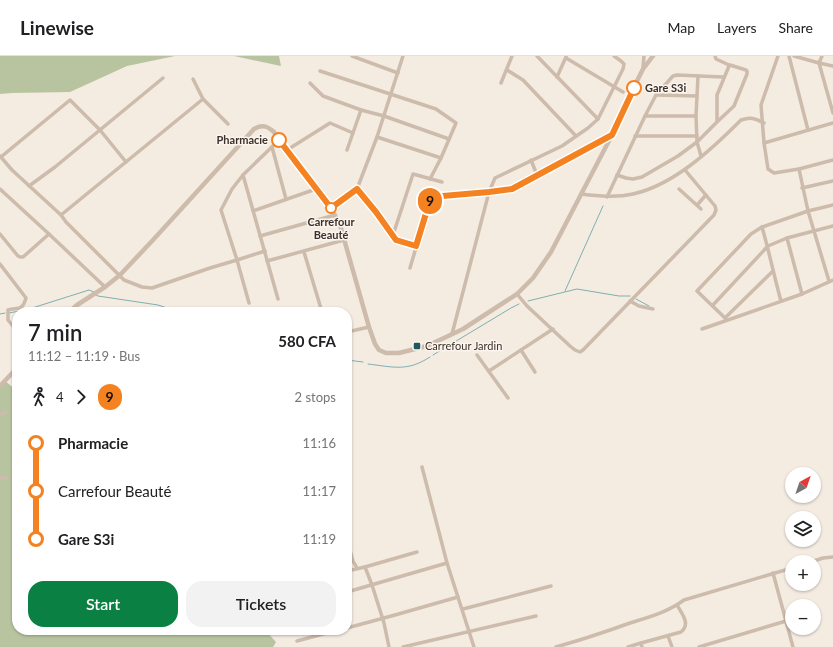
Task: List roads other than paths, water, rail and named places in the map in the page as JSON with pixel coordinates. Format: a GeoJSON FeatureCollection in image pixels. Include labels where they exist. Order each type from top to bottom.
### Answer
{"type":"FeatureCollection","features":[{"type":"Feature","properties":{"kind":"street"},"geometry":{"type":"LineString","coordinates":[[352,56],[398,73]]}},
{"type":"Feature","properties":{"kind":"street"},"geometry":{"type":"LineString","coordinates":[[331,208],[357,189],[377,138],[404,56]]}},
{"type":"Feature","properties":{"kind":"street"},"geometry":{"type":"LineString","coordinates":[[501,83],[512,56]]}},
{"type":"Feature","properties":{"kind":"street"},"geometry":{"type":"LineString","coordinates":[[452,334],[494,178],[562,146],[588,128],[598,119],[623,69],[624,64],[614,56]]}},
{"type":"Feature","properties":{"kind":"street"},"geometry":{"type":"LineString","coordinates":[[643,69],[644,56]]}},
{"type":"Feature","properties":{"kind":"street"},"geometry":{"type":"LineString","coordinates":[[75,307],[106,287],[120,275],[254,129],[260,126],[269,128],[335,215],[340,225],[369,327],[375,344],[379,350],[386,354],[399,353],[427,346],[463,328],[517,294],[533,278],[551,252],[612,135],[643,69],[653,56]]}},
{"type":"Feature","properties":{"kind":"street"},"geometry":{"type":"LineString","coordinates":[[617,175],[633,179],[642,177],[678,156],[697,142],[734,106],[747,71],[716,59],[715,56]]}},
{"type":"Feature","properties":{"kind":"street"},"geometry":{"type":"LineString","coordinates":[[778,56],[761,105],[768,169],[774,173],[799,169],[833,160]]}},
{"type":"Feature","properties":{"kind":"street"},"geometry":{"type":"LineString","coordinates":[[789,56],[808,130]]}},
{"type":"Feature","properties":{"kind":"street"},"geometry":{"type":"LineString","coordinates":[[794,56],[833,66]]}},
{"type":"Feature","properties":{"kind":"street"},"geometry":{"type":"LineString","coordinates":[[822,56],[819,63],[833,113]]}},
{"type":"Feature","properties":{"kind":"street"},"geometry":{"type":"LineString","coordinates":[[539,57],[598,119]]}},
{"type":"Feature","properties":{"kind":"street"},"geometry":{"type":"LineString","coordinates":[[557,77],[566,57],[623,92]]}},
{"type":"Feature","properties":{"kind":"street"},"geometry":{"type":"LineString","coordinates":[[717,122],[717,95],[729,65]]}},
{"type":"Feature","properties":{"kind":"street"},"geometry":{"type":"LineString","coordinates":[[320,70],[436,109],[456,123],[430,179]]}},
{"type":"Feature","properties":{"kind":"street"},"geometry":{"type":"LineString","coordinates":[[506,70],[523,80],[576,136]]}},
{"type":"Feature","properties":{"kind":"street"},"geometry":{"type":"LineString","coordinates":[[607,197],[656,95],[673,76],[724,77]]}},
{"type":"Feature","properties":{"kind":"street"},"geometry":{"type":"LineString","coordinates":[[698,76],[696,116],[697,142],[701,156]]}},
{"type":"Feature","properties":{"kind":"street"},"geometry":{"type":"LineString","coordinates":[[29,186],[55,167],[163,78]]}},
{"type":"Feature","properties":{"kind":"street"},"geometry":{"type":"LineString","coordinates":[[193,80],[203,99],[228,124]]}},
{"type":"Feature","properties":{"kind":"street"},"geometry":{"type":"LineString","coordinates":[[310,83],[323,96],[361,110],[450,138]]}},
{"type":"Feature","properties":{"kind":"street"},"geometry":{"type":"LineString","coordinates":[[656,95],[697,96]]}},
{"type":"Feature","properties":{"kind":"street"},"geometry":{"type":"LineString","coordinates":[[61,216],[203,99]]}},
{"type":"Feature","properties":{"kind":"street"},"geometry":{"type":"LineString","coordinates":[[126,162],[100,130],[70,100],[0,157],[124,280],[133,284],[152,288],[265,251]]}},
{"type":"Feature","properties":{"kind":"street"},"geometry":{"type":"LineString","coordinates":[[347,150],[361,110]]}},
{"type":"Feature","properties":{"kind":"street"},"geometry":{"type":"LineString","coordinates":[[645,116],[696,116]]}},
{"type":"Feature","properties":{"kind":"street"},"geometry":{"type":"LineString","coordinates":[[581,194],[607,197],[632,195],[654,188],[685,170],[741,120],[754,118],[764,123]]}},
{"type":"Feature","properties":{"kind":"street"},"geometry":{"type":"LineString","coordinates":[[764,143],[833,122]]}},
{"type":"Feature","properties":{"kind":"street"},"geometry":{"type":"LineString","coordinates":[[287,150],[330,123],[353,133]]}},
{"type":"Feature","properties":{"kind":"street"},"geometry":{"type":"LineString","coordinates":[[410,268],[431,197],[512,189],[537,174],[612,135]]}},
{"type":"Feature","properties":{"kind":"street"},"geometry":{"type":"LineString","coordinates":[[635,136],[697,136]]}},
{"type":"Feature","properties":{"kind":"street"},"geometry":{"type":"LineString","coordinates":[[377,138],[441,158]]}},
{"type":"Feature","properties":{"kind":"street"},"geometry":{"type":"LineString","coordinates":[[249,303],[221,210],[232,189],[243,175],[279,140]]}},
{"type":"Feature","properties":{"kind":"street"},"geometry":{"type":"LineString","coordinates":[[272,148],[286,199]]}},
{"type":"Feature","properties":{"kind":"street"},"geometry":{"type":"LineString","coordinates":[[531,160],[537,174]]}},
{"type":"Feature","properties":{"kind":"street"},"geometry":{"type":"LineString","coordinates":[[702,329],[802,294],[831,280],[808,211],[799,169]]}},
{"type":"Feature","properties":{"kind":"street"},"geometry":{"type":"LineString","coordinates":[[517,294],[527,306],[575,350],[580,352],[583,350],[714,215],[716,210],[715,206],[685,170]]}},
{"type":"Feature","properties":{"kind":"street"},"geometry":{"type":"LineString","coordinates":[[393,235],[413,174],[442,182]]}},
{"type":"Feature","properties":{"kind":"street"},"geometry":{"type":"LineString","coordinates":[[243,175],[278,299]]}},
{"type":"Feature","properties":{"kind":"street"},"geometry":{"type":"LineString","coordinates":[[802,188],[833,181]]}},
{"type":"Feature","properties":{"kind":"street"},"geometry":{"type":"LineString","coordinates":[[0,189],[106,287]]}},
{"type":"Feature","properties":{"kind":"street"},"geometry":{"type":"LineString","coordinates":[[253,211],[316,189]]}},
{"type":"Feature","properties":{"kind":"street"},"geometry":{"type":"LineString","coordinates":[[357,189],[396,240],[416,246]]}},
{"type":"Feature","properties":{"kind":"street"},"geometry":{"type":"LineString","coordinates":[[679,189],[701,208]]}},
{"type":"Feature","properties":{"kind":"street"},"geometry":{"type":"LineString","coordinates":[[697,205],[706,195]]}},
{"type":"Feature","properties":{"kind":"street"},"geometry":{"type":"LineString","coordinates":[[773,270],[725,318],[697,291],[751,234],[762,227],[833,204]]}},
{"type":"Feature","properties":{"kind":"street"},"geometry":{"type":"LineString","coordinates":[[260,236],[335,215]]}},
{"type":"Feature","properties":{"kind":"street"},"geometry":{"type":"LineString","coordinates":[[713,305],[768,246],[787,238],[833,226]]}},
{"type":"Feature","properties":{"kind":"street"},"geometry":{"type":"LineString","coordinates":[[762,227],[781,301]]}},
{"type":"Feature","properties":{"kind":"street"},"geometry":{"type":"LineString","coordinates":[[0,234],[18,256],[23,257],[49,234]]}},
{"type":"Feature","properties":{"kind":"street"},"geometry":{"type":"LineString","coordinates":[[787,238],[802,294]]}},
{"type":"Feature","properties":{"kind":"street"},"geometry":{"type":"LineString","coordinates":[[267,261],[344,240]]}},
{"type":"Feature","properties":{"kind":"street"},"geometry":{"type":"LineString","coordinates":[[304,252],[320,307]]}},
{"type":"Feature","properties":{"kind":"street"},"geometry":{"type":"LineString","coordinates":[[0,264],[26,298],[20,307]]}},
{"type":"Feature","properties":{"kind":"street"},"geometry":{"type":"LineString","coordinates":[[630,301],[639,306],[653,309]]}},
{"type":"Feature","properties":{"kind":"street"},"geometry":{"type":"LineString","coordinates":[[12,309],[8,310],[8,320],[12,325]]}},
{"type":"Feature","properties":{"kind":"street"},"geometry":{"type":"LineString","coordinates":[[352,331],[369,327]]}},
{"type":"Feature","properties":{"kind":"street"},"geometry":{"type":"LineString","coordinates":[[489,371],[553,329]]}},
{"type":"Feature","properties":{"kind":"street"},"geometry":{"type":"LineString","coordinates":[[521,350],[535,372]]}},
{"type":"Feature","properties":{"kind":"street"},"geometry":{"type":"LineString","coordinates":[[477,355],[508,398]]}},
{"type":"Feature","properties":{"kind":"street"},"geometry":{"type":"LineString","coordinates":[[0,386],[12,375]]}},
{"type":"Feature","properties":{"kind":"street"},"geometry":{"type":"LineString","coordinates":[[0,415],[6,412]]}},
{"type":"Feature","properties":{"kind":"street"},"geometry":{"type":"LineString","coordinates":[[422,467],[447,564],[463,609],[474,647]]}},
{"type":"Feature","properties":{"kind":"street"},"geometry":{"type":"LineString","coordinates":[[0,478],[7,478]]}},
{"type":"Feature","properties":{"kind":"street"},"geometry":{"type":"LineString","coordinates":[[352,570],[417,552]]}},
{"type":"Feature","properties":{"kind":"street"},"geometry":{"type":"LineString","coordinates":[[352,557],[357,568]]}},
{"type":"Feature","properties":{"kind":"street"},"geometry":{"type":"LineString","coordinates":[[821,560],[833,557]]}},
{"type":"Feature","properties":{"kind":"street"},"geometry":{"type":"LineString","coordinates":[[352,591],[447,564]]}},
{"type":"Feature","properties":{"kind":"street"},"geometry":{"type":"LineString","coordinates":[[365,567],[372,585],[390,647]]}},
{"type":"Feature","properties":{"kind":"street"},"geometry":{"type":"LineString","coordinates":[[556,647],[662,612],[684,600],[785,570]]}},
{"type":"Feature","properties":{"kind":"street"},"geometry":{"type":"LineString","coordinates":[[773,573],[785,617]]}},
{"type":"Feature","properties":{"kind":"street"},"geometry":{"type":"LineString","coordinates":[[463,609],[550,586]]}},
{"type":"Feature","properties":{"kind":"street"},"geometry":{"type":"LineString","coordinates":[[352,627],[458,597]]}},
{"type":"Feature","properties":{"kind":"street"},"geometry":{"type":"LineString","coordinates":[[628,647],[641,645],[681,632],[685,627],[685,621],[677,605]]}},
{"type":"Feature","properties":{"kind":"street"},"geometry":{"type":"LineString","coordinates":[[403,647],[536,616]]}},
{"type":"Feature","properties":{"kind":"street"},"geometry":{"type":"LineString","coordinates":[[699,647],[785,621]]}},
{"type":"Feature","properties":{"kind":"street"},"geometry":{"type":"LineString","coordinates":[[297,641],[319,635]]}},
{"type":"Feature","properties":{"kind":"street"},"geometry":{"type":"LineString","coordinates":[[790,635],[793,647]]}},
{"type":"Feature","properties":{"kind":"street"},"geometry":{"type":"LineString","coordinates":[[668,636],[672,647]]}},
{"type":"Feature","properties":{"kind":"street"},"geometry":{"type":"LineString","coordinates":[[718,641],[720,647]]}},
{"type":"Feature","properties":{"kind":"waterway"},"geometry":{"type":"LineString","coordinates":[[565,291],[603,206]]}},
{"type":"Feature","properties":{"kind":"waterway"},"geometry":{"type":"LineString","coordinates":[[528,301],[577,289],[619,296],[630,296]]}},
{"type":"Feature","properties":{"kind":"waterway"},"geometry":{"type":"LineString","coordinates":[[35,307],[89,290],[94,292]]}},
{"type":"Feature","properties":{"kind":"waterway"},"geometry":{"type":"LineString","coordinates":[[96,295],[164,307]]}},
{"type":"Feature","properties":{"kind":"waterway"},"geometry":{"type":"LineString","coordinates":[[636,299],[649,306]]}},
{"type":"Feature","properties":{"kind":"waterway"},"geometry":{"type":"LineString","coordinates":[[433,355],[519,304]]}},
{"type":"Feature","properties":{"kind":"waterway"},"geometry":{"type":"LineString","coordinates":[[0,314],[5,313]]}},
{"type":"Feature","properties":{"kind":"waterway"},"geometry":{"type":"LineString","coordinates":[[368,364],[407,367],[422,362],[430,357]]}},
{"type":"Feature","properties":{"kind":"waterway"},"geometry":{"type":"LineString","coordinates":[[352,361],[363,362]]}},
{"type":"Feature","properties":{"kind":"place","name":"Gare S3i"},"geometry":{"type":"Point","coordinates":[634,88]}},
{"type":"Feature","properties":{"kind":"place","name":"Pharmacie"},"geometry":{"type":"Point","coordinates":[279,140]}},
{"type":"Feature","properties":{"kind":"place","name":"Carrefour Beauté"},"geometry":{"type":"Point","coordinates":[331,208]}},
{"type":"Feature","properties":{"kind":"place","name":"Carrefour Jardin"},"geometry":{"type":"Point","coordinates":[417,346]}}]}
